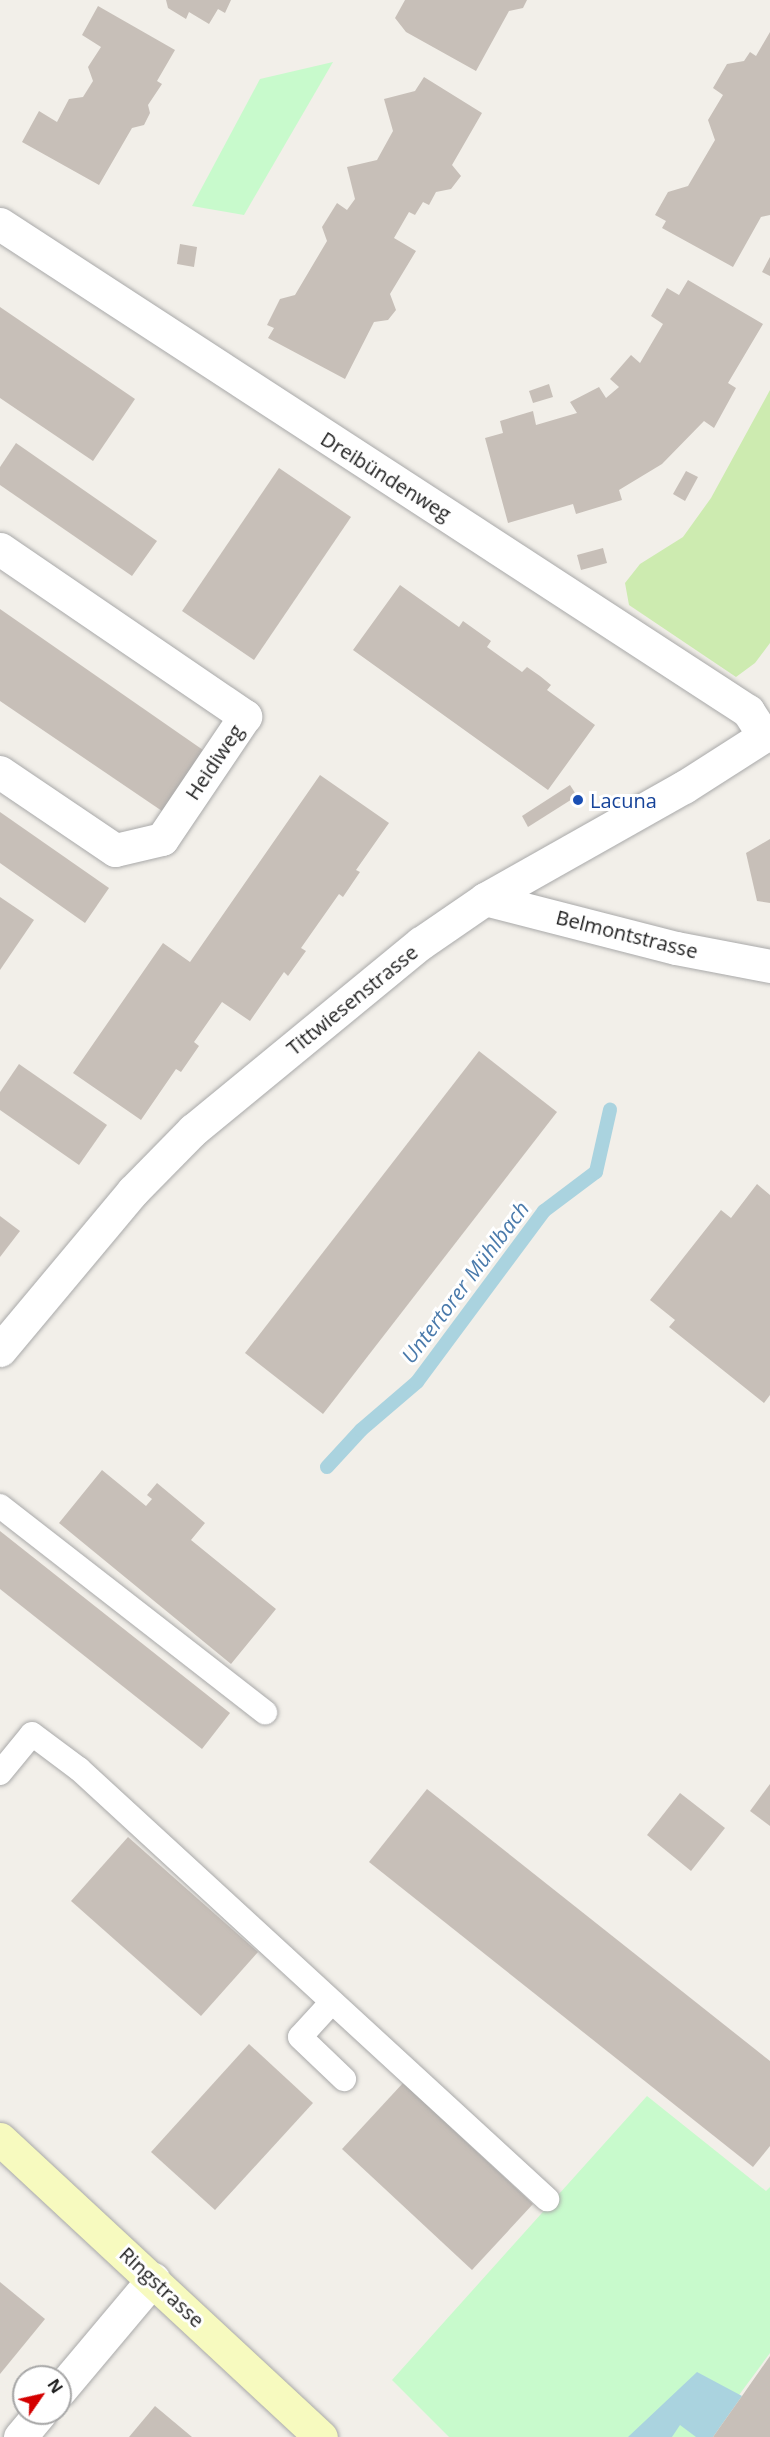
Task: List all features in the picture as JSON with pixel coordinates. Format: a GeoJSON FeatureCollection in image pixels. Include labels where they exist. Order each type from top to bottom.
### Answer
{"type":"FeatureCollection","features":[{"type":"Feature","properties":{"kind":"main road","name":"Ringstrasse"},"geometry":{"type":"LineString","coordinates":[[0,2139],[321,2437]]}},
{"type":"Feature","properties":{"kind":"street","name":"Dreibündenweg"},"geometry":{"type":"LineString","coordinates":[[0,224],[748,711],[767,734]]}},
{"type":"Feature","properties":{"kind":"street","name":"Heidiweg"},"geometry":{"type":"LineString","coordinates":[[0,549],[245,716],[162,839],[115,850],[0,772]]}},
{"type":"Feature","properties":{"kind":"street","name":"Tittwiesenstrasse"},"geometry":{"type":"LineString","coordinates":[[0,1350],[133,1191],[193,1130],[420,943],[485,899],[684,787],[767,734]]}},
{"type":"Feature","properties":{"kind":"street","name":"Belmontstrasse"},"geometry":{"type":"LineString","coordinates":[[485,899],[676,948],[770,966]]}},
{"type":"Feature","properties":{"kind":"street"},"geometry":{"type":"LineString","coordinates":[[72,2376],[153,2279]]}},
{"type":"Feature","properties":{"kind":"street"},"geometry":{"type":"LineString","coordinates":[[20,2437],[30,2425]]}},
{"type":"Feature","properties":{"kind":"lane"},"geometry":{"type":"LineString","coordinates":[[0,1506],[265,1712]]}},
{"type":"Feature","properties":{"kind":"lane"},"geometry":{"type":"LineString","coordinates":[[0,1773],[32,1734],[79,1769],[547,2199]]}},
{"type":"Feature","properties":{"kind":"lane"},"geometry":{"type":"LineString","coordinates":[[332,2002],[300,2037],[344,2079]]}},
{"type":"Feature","properties":{"kind":"green space"},"geometry":{"type":"Polygon","coordinates":[[[333,62],[244,215],[192,206],[260,79],[333,62]]]}},
{"type":"Feature","properties":{"kind":"green space"},"geometry":{"type":"Polygon","coordinates":[[[770,390],[770,643],[755,663],[736,677],[629,605],[625,583],[640,564],[683,537],[711,498],[770,390]]]}},
{"type":"Feature","properties":{"kind":"green space"},"geometry":{"type":"Polygon","coordinates":[[[647,2096],[766,2191],[770,2187],[770,2353],[708,2437],[449,2437],[392,2380],[647,2096]]]}},
{"type":"Feature","properties":{"kind":"water"},"geometry":{"type":"Polygon","coordinates":[[[697,2372],[742,2396],[713,2437],[696,2437],[680,2425],[672,2437],[628,2437],[697,2372]]]}},
{"type":"Feature","properties":{"kind":"building"},"geometry":{"type":"Polygon","coordinates":[[[166,0],[231,0],[225,13],[218,9],[209,24],[189,12],[186,19],[168,8],[166,0]]]}},
{"type":"Feature","properties":{"kind":"building"},"geometry":{"type":"Polygon","coordinates":[[[405,0],[527,0],[523,8],[509,11],[476,71],[406,32],[395,18],[405,0]]]}},
{"type":"Feature","properties":{"kind":"building"},"geometry":{"type":"Polygon","coordinates":[[[98,6],[175,50],[157,81],[162,84],[148,105],[150,113],[144,125],[132,128],[99,185],[22,142],[39,111],[57,122],[69,99],[83,97],[93,81],[88,67],[101,47],[82,35],[98,6]]]}},
{"type":"Feature","properties":{"kind":"building"},"geometry":{"type":"Polygon","coordinates":[[[770,32],[770,215],[761,217],[733,267],[662,228],[666,221],[655,215],[668,192],[688,186],[715,140],[708,120],[723,95],[713,88],[727,64],[744,61],[750,52],[756,56],[770,32]]]}},
{"type":"Feature","properties":{"kind":"building"},"geometry":{"type":"Polygon","coordinates":[[[424,77],[482,113],[452,165],[461,176],[451,189],[436,192],[429,205],[423,202],[415,215],[409,212],[394,238],[416,251],[390,294],[396,310],[388,320],[374,322],[345,379],[268,338],[274,328],[267,325],[280,299],[295,295],[327,241],[322,227],[337,203],[347,210],[355,199],[347,167],[377,160],[393,131],[384,99],[415,91],[424,77]]]}},
{"type":"Feature","properties":{"kind":"building"},"geometry":{"type":"Polygon","coordinates":[[[180,244],[197,247],[194,267],[177,264],[180,244]]]}},
{"type":"Feature","properties":{"kind":"building"},"geometry":{"type":"Polygon","coordinates":[[[770,257],[770,276],[762,272],[770,257]]]}},
{"type":"Feature","properties":{"kind":"building"},"geometry":{"type":"Polygon","coordinates":[[[688,280],[763,324],[728,383],[736,388],[714,428],[704,421],[662,464],[619,490],[622,500],[576,514],[573,504],[508,523],[485,438],[503,433],[500,421],[533,411],[536,425],[577,413],[570,402],[599,387],[606,398],[619,387],[610,379],[631,355],[640,363],[663,324],[651,316],[667,288],[679,295],[688,280]]]}},
{"type":"Feature","properties":{"kind":"building"},"geometry":{"type":"Polygon","coordinates":[[[0,307],[135,399],[93,461],[0,398],[0,307]]]}},
{"type":"Feature","properties":{"kind":"building"},"geometry":{"type":"Polygon","coordinates":[[[549,384],[553,397],[533,403],[529,391],[549,384]]]}},
{"type":"Feature","properties":{"kind":"building"},"geometry":{"type":"Polygon","coordinates":[[[16,443],[157,541],[132,576],[0,485],[0,467],[16,443]]]}},
{"type":"Feature","properties":{"kind":"building"},"geometry":{"type":"Polygon","coordinates":[[[279,468],[351,517],[254,660],[182,611],[279,468]]]}},
{"type":"Feature","properties":{"kind":"building"},"geometry":{"type":"Polygon","coordinates":[[[686,471],[698,477],[685,501],[673,494],[686,471]]]}},
{"type":"Feature","properties":{"kind":"building"},"geometry":{"type":"Polygon","coordinates":[[[603,548],[607,563],[581,570],[577,555],[603,548]]]}},
{"type":"Feature","properties":{"kind":"building"},"geometry":{"type":"Polygon","coordinates":[[[400,585],[459,627],[463,621],[491,641],[487,647],[522,672],[527,667],[540,676],[551,685],[547,690],[595,725],[548,790],[353,650],[400,585]]]}},
{"type":"Feature","properties":{"kind":"building"},"geometry":{"type":"Polygon","coordinates":[[[0,609],[203,750],[162,811],[0,701],[0,609]]]}},
{"type":"Feature","properties":{"kind":"building"},"geometry":{"type":"Polygon","coordinates":[[[320,775],[389,823],[356,870],[360,872],[343,897],[339,894],[301,948],[306,951],[288,976],[284,972],[250,1021],[222,1002],[194,1042],[199,1046],[181,1072],[176,1069],[141,1120],[73,1073],[163,943],[190,962],[320,775]]]}},
{"type":"Feature","properties":{"kind":"building"},"geometry":{"type":"Polygon","coordinates":[[[570,785],[577,796],[528,827],[522,816],[570,785]]]}},
{"type":"Feature","properties":{"kind":"building"},"geometry":{"type":"Polygon","coordinates":[[[0,812],[109,888],[85,923],[0,863],[0,812]]]}},
{"type":"Feature","properties":{"kind":"building"},"geometry":{"type":"Polygon","coordinates":[[[770,839],[770,903],[757,901],[746,853],[770,839]]]}},
{"type":"Feature","properties":{"kind":"building"},"geometry":{"type":"Polygon","coordinates":[[[0,897],[34,920],[0,970],[0,897]]]}},
{"type":"Feature","properties":{"kind":"building"},"geometry":{"type":"Polygon","coordinates":[[[479,1051],[557,1112],[323,1414],[245,1353],[479,1051]]]}},
{"type":"Feature","properties":{"kind":"building"},"geometry":{"type":"Polygon","coordinates":[[[19,1064],[107,1125],[79,1165],[0,1110],[0,1092],[19,1064]]]}},
{"type":"Feature","properties":{"kind":"building"},"geometry":{"type":"Polygon","coordinates":[[[757,1184],[770,1195],[770,1395],[764,1403],[669,1327],[675,1320],[650,1300],[721,1210],[731,1218],[757,1184]]]}},
{"type":"Feature","properties":{"kind":"building"},"geometry":{"type":"Polygon","coordinates":[[[0,1216],[20,1231],[0,1257],[0,1216]]]}},
{"type":"Feature","properties":{"kind":"building"},"geometry":{"type":"Polygon","coordinates":[[[102,1470],[146,1506],[152,1499],[147,1495],[157,1483],[205,1523],[191,1540],[276,1609],[231,1664],[59,1523],[102,1470]]]}},
{"type":"Feature","properties":{"kind":"building"},"geometry":{"type":"Polygon","coordinates":[[[0,1531],[230,1713],[202,1749],[0,1589],[0,1531]]]}},
{"type":"Feature","properties":{"kind":"building"},"geometry":{"type":"Polygon","coordinates":[[[770,1784],[770,1826],[750,1811],[770,1784]]]}},
{"type":"Feature","properties":{"kind":"building"},"geometry":{"type":"Polygon","coordinates":[[[427,1789],[770,2061],[770,2146],[753,2167],[369,1862],[427,1789]]]}},
{"type":"Feature","properties":{"kind":"building"},"geometry":{"type":"Polygon","coordinates":[[[680,1793],[725,1828],[691,1871],[647,1835],[680,1793]]]}},
{"type":"Feature","properties":{"kind":"building"},"geometry":{"type":"Polygon","coordinates":[[[128,1837],[258,1952],[201,2016],[71,1901],[128,1837]]]}},
{"type":"Feature","properties":{"kind":"building"},"geometry":{"type":"Polygon","coordinates":[[[249,2044],[313,2103],[215,2210],[151,2152],[249,2044]]]}},
{"type":"Feature","properties":{"kind":"building"},"geometry":{"type":"Polygon","coordinates":[[[403,2083],[533,2204],[472,2270],[342,2149],[403,2083]]]}},
{"type":"Feature","properties":{"kind":"building"},"geometry":{"type":"Polygon","coordinates":[[[0,2282],[45,2319],[0,2374],[0,2282]]]}},
{"type":"Feature","properties":{"kind":"building"},"geometry":{"type":"Polygon","coordinates":[[[770,2356],[770,2437],[713,2437],[742,2396],[770,2356]]]}},
{"type":"Feature","properties":{"kind":"building"},"geometry":{"type":"Polygon","coordinates":[[[155,2406],[192,2437],[129,2437],[155,2406]]]}},
{"type":"Feature","properties":{"kind":"waterway","name":"Untertorer Mühlbach"},"geometry":{"type":"LineString","coordinates":[[327,1467],[361,1430],[417,1382],[544,1211],[596,1172],[610,1110]]}},
{"type":"Feature","properties":{"kind":"place","name":"Lacuna"},"geometry":{"type":"Point","coordinates":[578,800]}}]}
